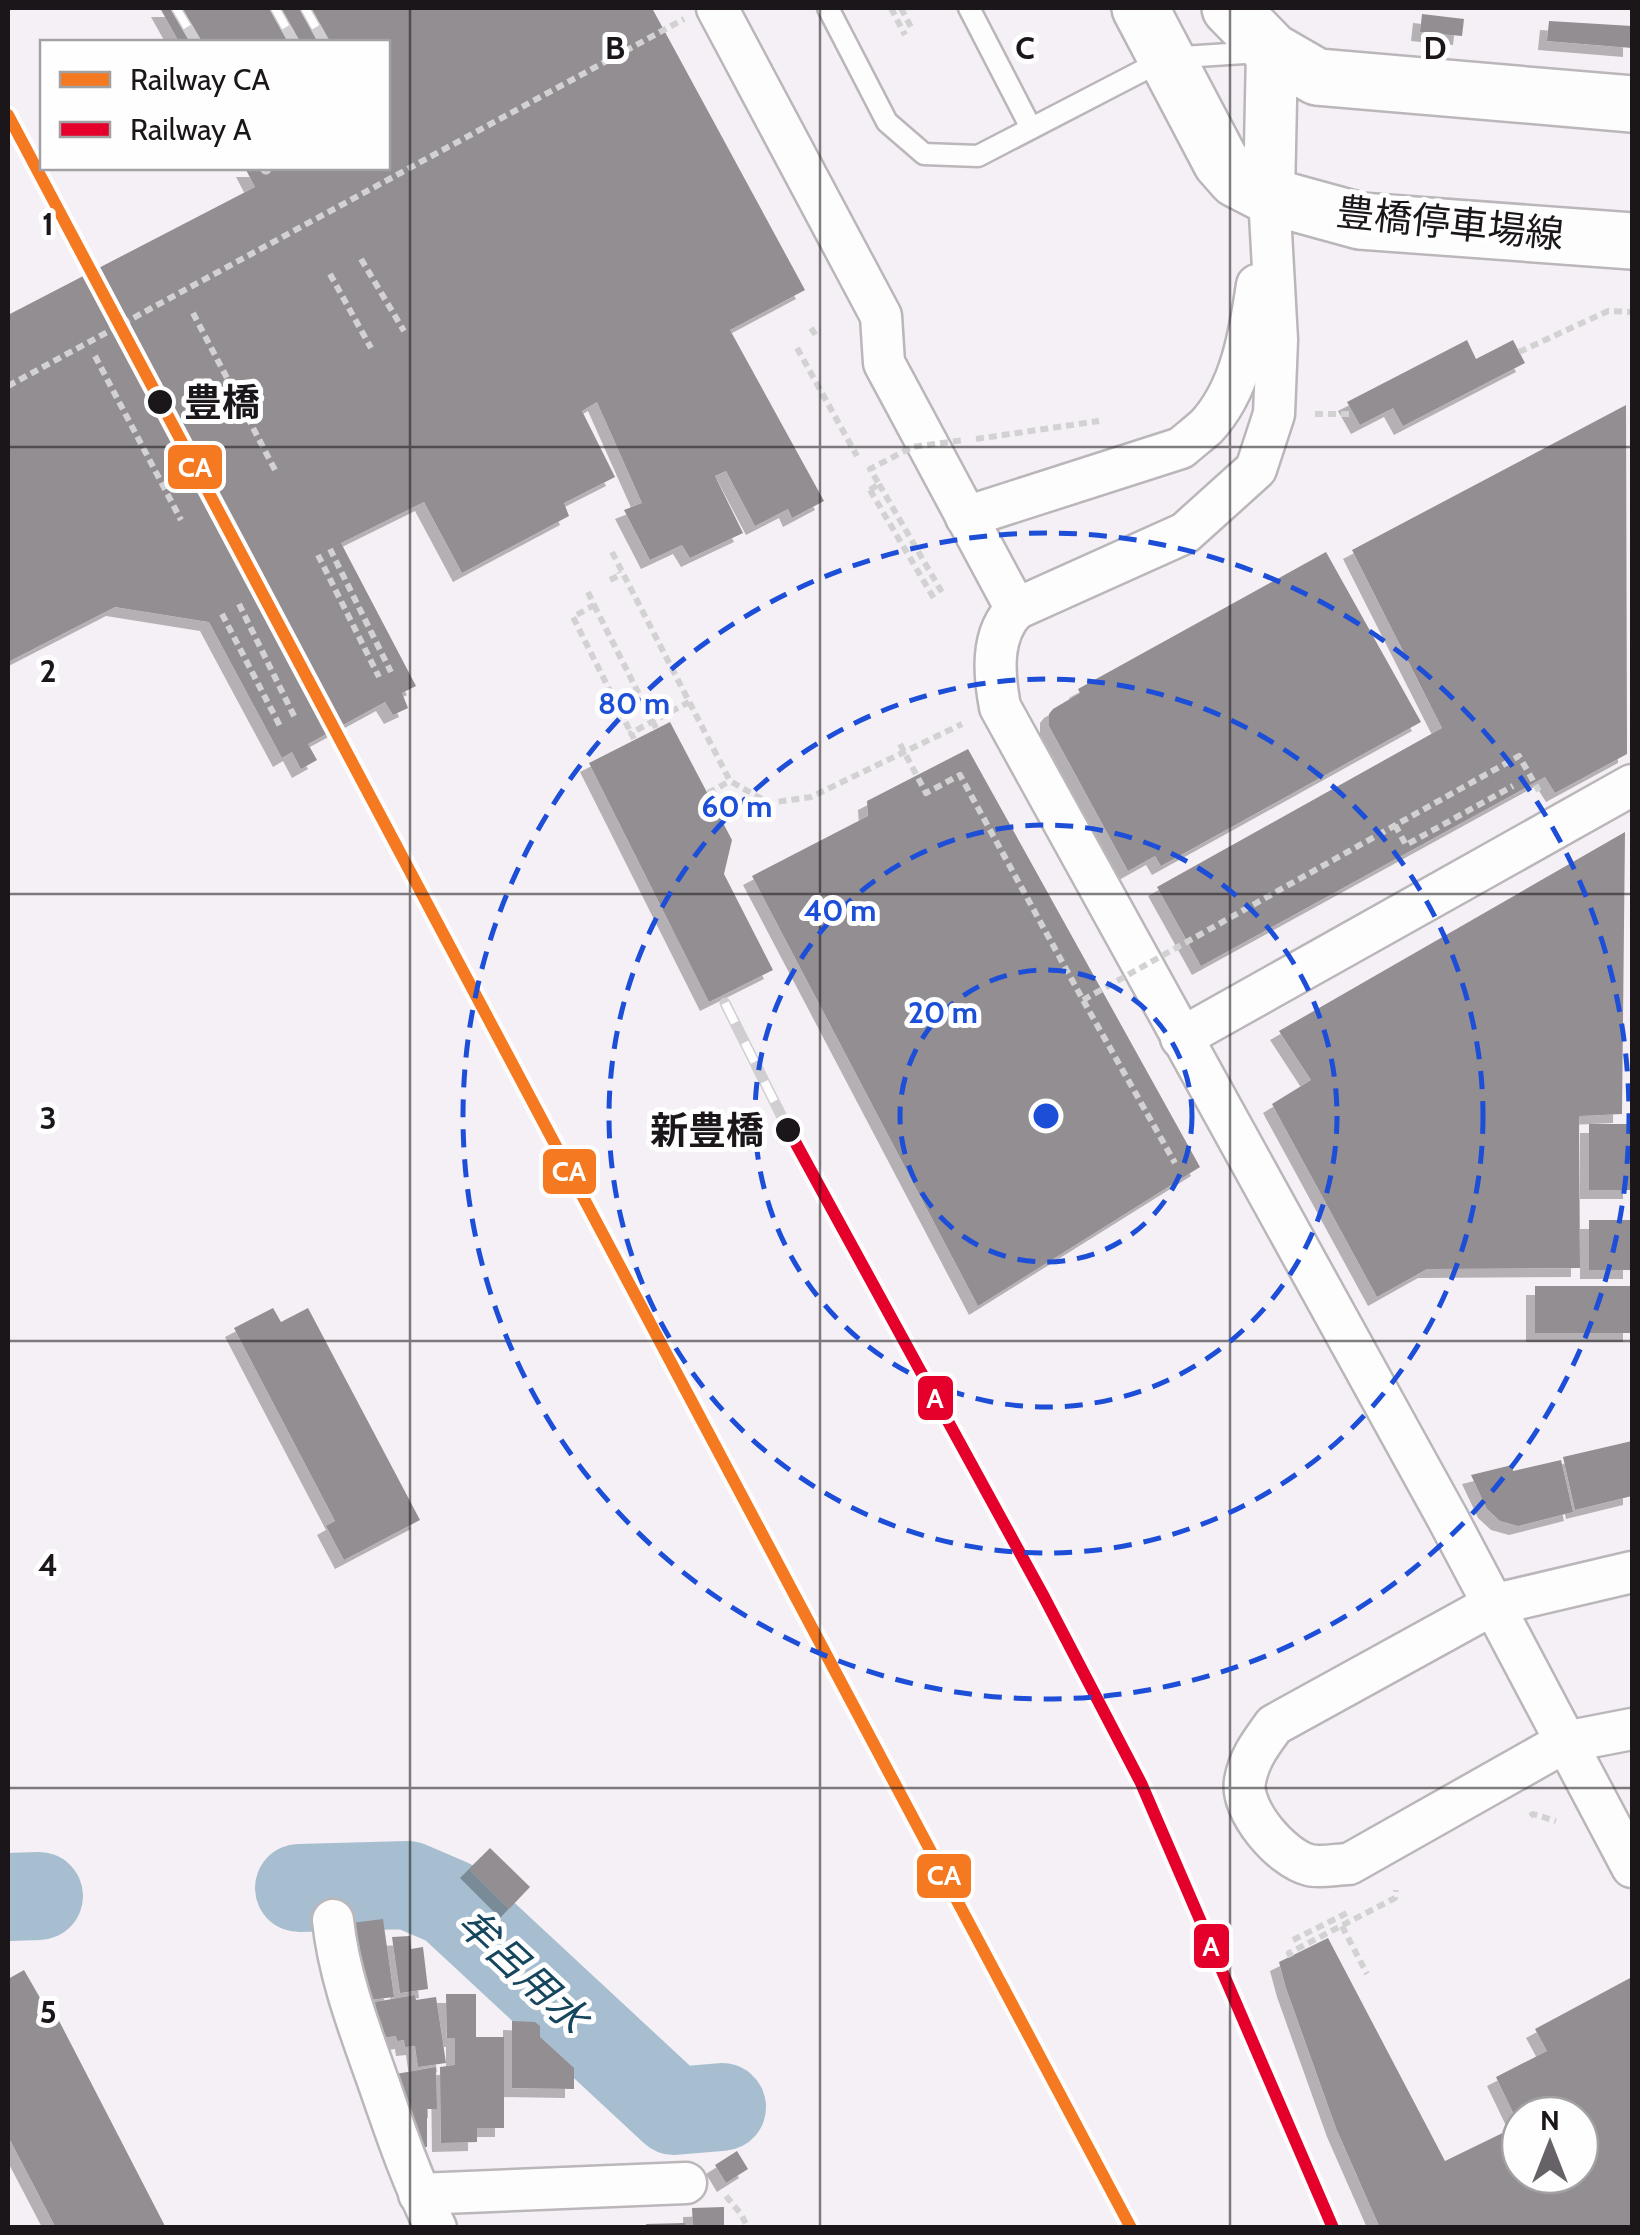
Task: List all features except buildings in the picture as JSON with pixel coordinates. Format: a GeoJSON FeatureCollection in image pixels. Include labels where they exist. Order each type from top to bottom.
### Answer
{"type":"FeatureCollection","features":[{"type":"Feature","properties":{"kind":"main road","name":"豊橋停車場線"},"geometry":{"type":"LineString","coordinates":[[1140,8],[1220,162],[1236,178],[1269,196],[1360,220],[1632,241]]}},
{"type":"Feature","properties":{"kind":"main road"},"geometry":{"type":"LineString","coordinates":[[1230,8],[1272,51],[1317,77],[1632,104]]}},
{"type":"Feature","properties":{"kind":"street"},"geometry":{"type":"LineString","coordinates":[[701,13],[881,316],[884,363],[1016,608]]}},
{"type":"Feature","properties":{"kind":"street"},"geometry":{"type":"LineString","coordinates":[[1272,51],[1269,196],[1277,340],[1274,414],[1256,469],[1184,533],[1016,608],[997,642],[994,679],[1000,707],[1448,1518],[1632,1868]]}},
{"type":"Feature","properties":{"kind":"street"},"geometry":{"type":"LineString","coordinates":[[966,517],[1181,448],[1206,426],[1227,398],[1250,332],[1269,196]]}},
{"type":"Feature","properties":{"kind":"street"},"geometry":{"type":"LineString","coordinates":[[1181,1038],[1632,784]]}},
{"type":"Feature","properties":{"kind":"street"},"geometry":{"type":"LineString","coordinates":[[1632,1572],[1492,1605],[1274,1725],[1252,1754],[1244,1786],[1257,1822],[1280,1850],[1309,1865],[1349,1864],[1566,1742],[1632,1729]]}},
{"type":"Feature","properties":{"kind":"street"},"geometry":{"type":"LineString","coordinates":[[334,1920],[341,1970],[355,2016],[428,2211],[686,2183]]}},
{"type":"Feature","properties":{"kind":"lane"},"geometry":{"type":"LineString","coordinates":[[828,8],[887,122],[924,154],[978,156],[1166,58],[1272,51]]}},
{"type":"Feature","properties":{"kind":"lane"},"geometry":{"type":"LineString","coordinates":[[969,8],[1030,128]]}},
{"type":"Feature","properties":{"kind":"path"},"geometry":{"type":"LineString","coordinates":[[890,8],[909,34],[901,8]]}},
{"type":"Feature","properties":{"kind":"path"},"geometry":{"type":"LineString","coordinates":[[8,386],[701,13]]}},
{"type":"Feature","properties":{"kind":"path"},"geometry":{"type":"LineString","coordinates":[[361,258],[404,331]]}},
{"type":"Feature","properties":{"kind":"path"},"geometry":{"type":"LineString","coordinates":[[330,274],[371,348]]}},
{"type":"Feature","properties":{"kind":"path"},"geometry":{"type":"LineString","coordinates":[[1519,352],[1608,311],[1632,312]]}},
{"type":"Feature","properties":{"kind":"path"},"geometry":{"type":"LineString","coordinates":[[193,313],[276,470]]}},
{"type":"Feature","properties":{"kind":"path"},"geometry":{"type":"LineString","coordinates":[[811,328],[817,337]]}},
{"type":"Feature","properties":{"kind":"path"},"geometry":{"type":"LineString","coordinates":[[797,348],[857,456]]}},
{"type":"Feature","properties":{"kind":"path"},"geometry":{"type":"LineString","coordinates":[[95,356],[181,520]]}},
{"type":"Feature","properties":{"kind":"path"},"geometry":{"type":"LineString","coordinates":[[944,596],[870,469],[912,447],[1098,421]]}},
{"type":"Feature","properties":{"kind":"path"},"geometry":{"type":"LineString","coordinates":[[879,484],[870,490],[936,602]]}},
{"type":"Feature","properties":{"kind":"path"},"geometry":{"type":"LineString","coordinates":[[330,549],[392,672]]}},
{"type":"Feature","properties":{"kind":"path"},"geometry":{"type":"LineString","coordinates":[[610,580],[620,576],[612,552],[730,781],[769,802],[811,797],[977,717]]}},
{"type":"Feature","properties":{"kind":"path"},"geometry":{"type":"LineString","coordinates":[[318,555],[379,677]]}},
{"type":"Feature","properties":{"kind":"path"},"geometry":{"type":"LineString","coordinates":[[588,592],[655,725]]}},
{"type":"Feature","properties":{"kind":"path"},"geometry":{"type":"LineString","coordinates":[[239,604],[296,720]]}},
{"type":"Feature","properties":{"kind":"path"},"geometry":{"type":"LineString","coordinates":[[594,605],[573,616],[633,736],[689,702]]}},
{"type":"Feature","properties":{"kind":"path"},"geometry":{"type":"LineString","coordinates":[[222,614],[281,728]]}},
{"type":"Feature","properties":{"kind":"path"},"geometry":{"type":"LineString","coordinates":[[900,744],[926,793],[960,775],[1175,1163]]}},
{"type":"Feature","properties":{"kind":"path"},"geometry":{"type":"LineString","coordinates":[[1082,1000],[1519,756],[1539,791]]}},
{"type":"Feature","properties":{"kind":"path"},"geometry":{"type":"LineString","coordinates":[[708,793],[730,781]]}},
{"type":"Feature","properties":{"kind":"path"},"geometry":{"type":"LineString","coordinates":[[1395,825],[1406,845],[1513,786]]}},
{"type":"Feature","properties":{"kind":"path"},"geometry":{"type":"LineString","coordinates":[[1516,1824],[1533,1814],[1562,1822]]}},
{"type":"Feature","properties":{"kind":"path"},"geometry":{"type":"LineString","coordinates":[[1291,1957],[1289,1953],[1395,1898],[1396,1890],[1293,1940]]}},
{"type":"Feature","properties":{"kind":"path"},"geometry":{"type":"LineString","coordinates":[[1342,1926],[1367,1974]]}},
{"type":"Feature","properties":{"kind":"waterway","name":"牟呂用水"},"geometry":{"type":"LineString","coordinates":[[299,1888],[408,1885],[450,1903],[674,2111],[722,2107]]}},
{"type":"Feature","properties":{"kind":"waterway","name":"牟呂用水"},"geometry":{"type":"LineString","coordinates":[[8,1897],[39,1896]]}},
{"type":"Feature","properties":{"kind":"railway"},"geometry":{"type":"LineString","coordinates":[[176,8],[195,40]]}},
{"type":"Feature","properties":{"kind":"railway"},"geometry":{"type":"LineString","coordinates":[[275,8],[293,40]]}},
{"type":"Feature","properties":{"kind":"railway"},"geometry":{"type":"LineString","coordinates":[[305,8],[323,40]]}},
{"type":"Feature","properties":{"kind":"railway"},"geometry":{"type":"LineString","coordinates":[[725,1003],[788,1129]]}},
{"type":"Feature","properties":{"kind":"rail line","name":"CA"},"geometry":{"type":"LineString","coordinates":[[8,115],[1131,2228]]}},
{"type":"Feature","properties":{"kind":"rail line","name":"A"},"geometry":{"type":"LineString","coordinates":[[788,1129],[1043,1595],[1141,1783],[1333,2228]]}},
{"type":"Feature","properties":{"kind":"place","name":"豊橋"},"geometry":{"type":"Point","coordinates":[160,402]}},
{"type":"Feature","properties":{"kind":"place","name":"新豊橋"},"geometry":{"type":"Point","coordinates":[788,1130]}}]}
